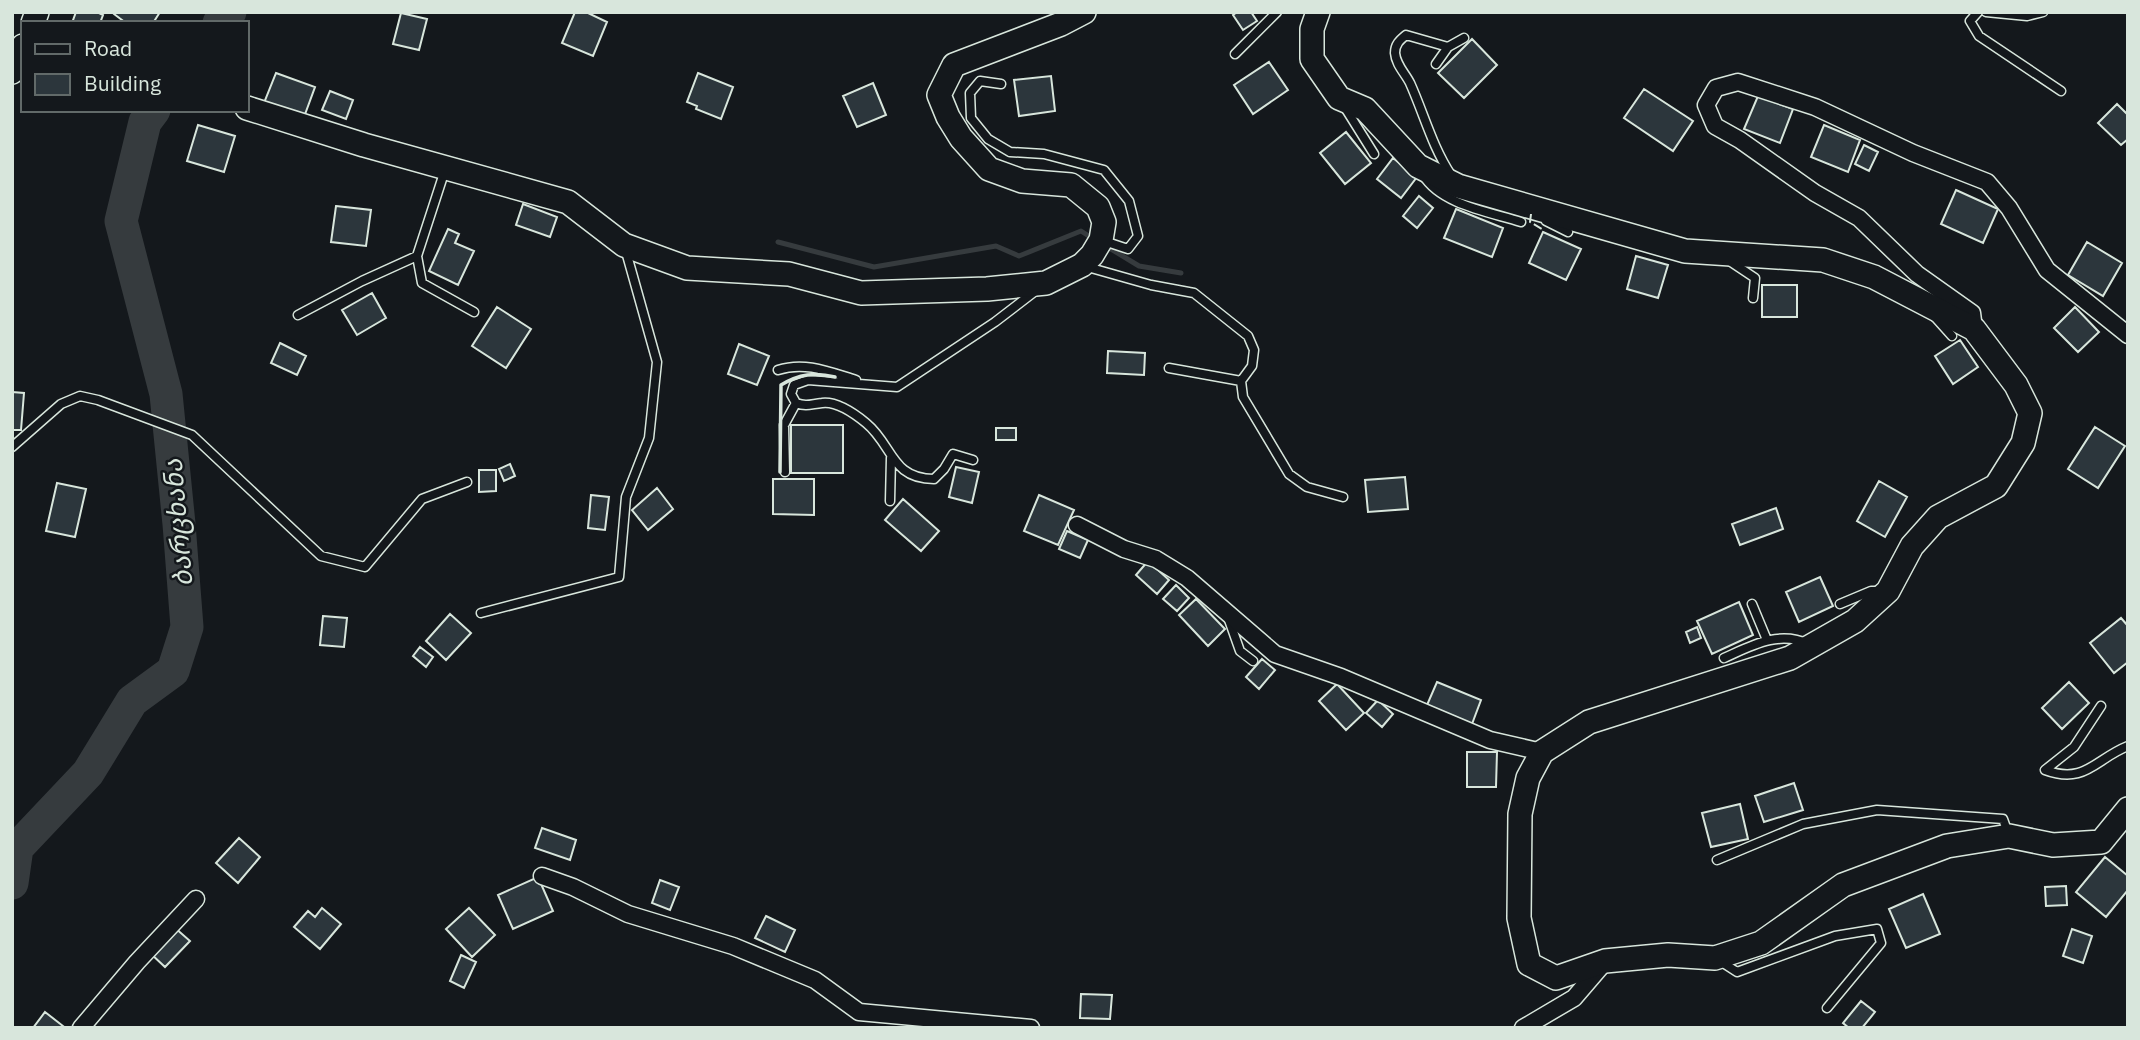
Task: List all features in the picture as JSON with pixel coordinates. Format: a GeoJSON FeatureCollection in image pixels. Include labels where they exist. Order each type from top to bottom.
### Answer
{"type":"FeatureCollection","features":[{"type":"Feature","properties":{"kind":"street"},"geometry":{"type":"LineString","coordinates":[[248,108],[364,145],[568,202],[624,245],[687,268],[789,274],[861,293],[987,289],[1046,283],[1082,265],[1092,255],[1101,240],[1104,222],[1098,207],[1071,185],[1022,181],[989,169],[961,138],[939,95],[954,65],[1061,24],[1084,12]]}},
{"type":"Feature","properties":{"kind":"street"},"geometry":{"type":"LineString","coordinates":[[1318,12],[1312,29],[1312,59],[1339,98],[1364,109],[1418,166],[1458,186],[1529,215],[1685,251],[1823,260],[1874,277],[1974,330],[2016,384],[2030,413],[2024,443],[1996,486],[1938,517],[1912,546],[1888,591],[1855,621],[1790,658],[1589,722],[1542,752],[1528,778],[1520,814],[1519,918],[1529,964],[1556,978],[1605,961],[1668,955],[1715,958],[1760,943],[1843,885],[1947,846],[2009,836],[2053,845],[2101,842],[2128,809]]}},
{"type":"Feature","properties":{"kind":"street"},"geometry":{"type":"LineString","coordinates":[[1974,330],[1972,313],[1917,274],[1859,218],[1815,193],[1740,140],[1715,126],[1706,104],[1716,88],[1738,82],[1815,107],[1913,153],[1987,182],[2009,208],[2047,270],[2128,335]]}},
{"type":"Feature","properties":{"kind":"street"},"geometry":{"type":"LineString","coordinates":[[1077,525],[1124,549],[1156,559],[1187,578],[1275,654],[1341,677],[1490,740],[1542,752]]}},
{"type":"Feature","properties":{"kind":"street"},"geometry":{"type":"LineString","coordinates":[[542,876],[573,887],[628,914],[733,946],[815,980],[859,1012],[1031,1028]]}},
{"type":"Feature","properties":{"kind":"street"},"geometry":{"type":"LineString","coordinates":[[81,1028],[137,961],[196,899]]}},
{"type":"Feature","properties":{"kind":"street"},"geometry":{"type":"LineString","coordinates":[[1523,1028],[1574,998],[1605,961]]}},
{"type":"Feature","properties":{"kind":"lane"},"geometry":{"type":"LineString","coordinates":[[1235,54],[1277,12]]}},
{"type":"Feature","properties":{"kind":"lane"},"geometry":{"type":"LineString","coordinates":[[1978,12],[1970,21],[1979,36],[2061,91]]}},
{"type":"Feature","properties":{"kind":"lane"},"geometry":{"type":"LineString","coordinates":[[1986,12],[2027,16],[2043,12]]}},
{"type":"Feature","properties":{"kind":"lane"},"geometry":{"type":"LineString","coordinates":[[1448,47],[1406,35],[1397,44],[1395,54],[1409,80],[1439,157],[1458,186]]}},
{"type":"Feature","properties":{"kind":"lane"},"geometry":{"type":"LineString","coordinates":[[1436,64],[1448,47],[1464,38]]}},
{"type":"Feature","properties":{"kind":"lane"},"geometry":{"type":"LineString","coordinates":[[1001,85],[981,81],[970,93],[971,118],[988,139],[1010,152],[1044,155],[1104,170],[1129,201],[1139,236],[1128,249],[1101,240]]}},
{"type":"Feature","properties":{"kind":"lane"},"geometry":{"type":"LineString","coordinates":[[1339,98],[1374,154]]}},
{"type":"Feature","properties":{"kind":"lane"},"geometry":{"type":"LineString","coordinates":[[1418,166],[1431,188],[1458,201],[1529,215],[1569,232]]}},
{"type":"Feature","properties":{"kind":"lane"},"geometry":{"type":"LineString","coordinates":[[446,168],[417,256],[422,283],[474,312]]}},
{"type":"Feature","properties":{"kind":"lane"},"geometry":{"type":"LineString","coordinates":[[481,613],[619,577],[625,497],[649,438],[657,362],[624,245]]}},
{"type":"Feature","properties":{"kind":"lane"},"geometry":{"type":"LineString","coordinates":[[1713,253],[1741,267],[1755,278],[1754,298]]}},
{"type":"Feature","properties":{"kind":"lane"},"geometry":{"type":"LineString","coordinates":[[298,315],[417,256]]}},
{"type":"Feature","properties":{"kind":"lane"},"geometry":{"type":"LineString","coordinates":[[1082,265],[1151,285],[1194,293],[1248,336],[1254,350],[1252,366],[1241,381],[1243,397],[1289,474],[1307,487],[1343,497]]}},
{"type":"Feature","properties":{"kind":"lane"},"geometry":{"type":"LineString","coordinates":[[973,460],[953,454],[934,479],[921,479],[906,473],[891,458],[884,443],[868,425],[843,407],[825,402],[806,407],[796,403],[791,394],[794,385],[808,380],[897,387],[995,323],[1046,283]]}},
{"type":"Feature","properties":{"kind":"lane"},"geometry":{"type":"LineString","coordinates":[[1921,301],[1952,336]]}},
{"type":"Feature","properties":{"kind":"lane"},"geometry":{"type":"LineString","coordinates":[[778,370],[791,366],[818,368],[869,385]]}},
{"type":"Feature","properties":{"kind":"lane"},"geometry":{"type":"LineString","coordinates":[[1169,368],[1241,381]]}},
{"type":"Feature","properties":{"kind":"lane"},"geometry":{"type":"LineString","coordinates":[[12,447],[61,404],[80,396],[98,400],[192,435],[321,556],[365,567],[422,499],[467,482]]}},
{"type":"Feature","properties":{"kind":"lane"},"geometry":{"type":"LineString","coordinates":[[785,472],[784,425],[796,403]]}},
{"type":"Feature","properties":{"kind":"lane"},"geometry":{"type":"LineString","coordinates":[[890,502],[891,458]]}},
{"type":"Feature","properties":{"kind":"lane"},"geometry":{"type":"LineString","coordinates":[[1840,604],[1871,591],[1888,591]]}},
{"type":"Feature","properties":{"kind":"lane"},"geometry":{"type":"LineString","coordinates":[[1752,604],[1767,640]]}},
{"type":"Feature","properties":{"kind":"lane"},"geometry":{"type":"LineString","coordinates":[[1226,612],[1240,651],[1253,661]]}},
{"type":"Feature","properties":{"kind":"lane"},"geometry":{"type":"LineString","coordinates":[[1724,658],[1767,640],[1799,640],[1810,646]]}},
{"type":"Feature","properties":{"kind":"lane"},"geometry":{"type":"LineString","coordinates":[[2101,706],[2074,747],[2045,770],[2059,775],[2086,772],[2128,746]]}},
{"type":"Feature","properties":{"kind":"lane"},"geometry":{"type":"LineString","coordinates":[[1717,860],[1802,824],[1877,810],[2003,820],[2009,836]]}},
{"type":"Feature","properties":{"kind":"lane"},"geometry":{"type":"LineString","coordinates":[[1715,958],[1737,972],[1835,936],[1877,929],[1881,943],[1826,1008]]}},
{"type":"Feature","properties":{"kind":"building"},"geometry":{"type":"Polygon","coordinates":[[[76,12],[97,12],[103,15],[101,21],[73,21],[76,12]]]}},
{"type":"Feature","properties":{"kind":"building"},"geometry":{"type":"Polygon","coordinates":[[[160,12],[154,21],[123,21],[114,14],[160,12]]]}},
{"type":"Feature","properties":{"kind":"building"},"geometry":{"type":"Polygon","coordinates":[[[575,12],[586,12],[607,22],[593,56],[562,43],[575,12]]]}},
{"type":"Feature","properties":{"kind":"building"},"geometry":{"type":"Polygon","coordinates":[[[1237,12],[1251,12],[1257,21],[1243,30],[1233,15],[1237,12]]]}},
{"type":"Feature","properties":{"kind":"building"},"geometry":{"type":"Polygon","coordinates":[[[401,13],[427,19],[419,50],[393,44],[401,13]]]}},
{"type":"Feature","properties":{"kind":"building"},"geometry":{"type":"Polygon","coordinates":[[[1472,39],[1497,65],[1464,98],[1438,73],[1472,39]]]}},
{"type":"Feature","properties":{"kind":"building"},"geometry":{"type":"Polygon","coordinates":[[[1269,62],[1288,90],[1253,114],[1234,85],[1269,62]]]}},
{"type":"Feature","properties":{"kind":"building"},"geometry":{"type":"Polygon","coordinates":[[[276,73],[315,87],[304,117],[264,103],[276,73]]]}},
{"type":"Feature","properties":{"kind":"building"},"geometry":{"type":"Polygon","coordinates":[[[698,73],[733,87],[721,119],[696,109],[697,106],[687,102],[698,73]]]}},
{"type":"Feature","properties":{"kind":"building"},"geometry":{"type":"Polygon","coordinates":[[[1051,76],[1055,111],[1019,116],[1014,80],[1051,76]]]}},
{"type":"Feature","properties":{"kind":"building"},"geometry":{"type":"Polygon","coordinates":[[[873,83],[886,115],[857,127],[843,96],[873,83]]]}},
{"type":"Feature","properties":{"kind":"building"},"geometry":{"type":"Polygon","coordinates":[[[1644,89],[1693,121],[1673,151],[1624,118],[1644,89]]]}},
{"type":"Feature","properties":{"kind":"building"},"geometry":{"type":"Polygon","coordinates":[[[330,91],[353,100],[346,119],[322,110],[330,91]]]}},
{"type":"Feature","properties":{"kind":"building"},"geometry":{"type":"Polygon","coordinates":[[[1758,96],[1793,109],[1780,143],[1744,129],[1758,96]]]}},
{"type":"Feature","properties":{"kind":"building"},"geometry":{"type":"Polygon","coordinates":[[[2117,104],[2128,115],[2128,139],[2121,145],[2098,123],[2117,104]]]}},
{"type":"Feature","properties":{"kind":"building"},"geometry":{"type":"Polygon","coordinates":[[[198,125],[235,136],[224,172],[187,161],[198,125]]]}},
{"type":"Feature","properties":{"kind":"building"},"geometry":{"type":"Polygon","coordinates":[[[1824,125],[1860,140],[1848,172],[1811,157],[1824,125]]]}},
{"type":"Feature","properties":{"kind":"building"},"geometry":{"type":"Polygon","coordinates":[[[1346,132],[1371,163],[1345,184],[1320,153],[1346,132]]]}},
{"type":"Feature","properties":{"kind":"building"},"geometry":{"type":"Polygon","coordinates":[[[1864,145],[1878,152],[1869,171],[1855,164],[1864,145]]]}},
{"type":"Feature","properties":{"kind":"building"},"geometry":{"type":"Polygon","coordinates":[[[1393,158],[1417,177],[1401,198],[1377,179],[1393,158]]]}},
{"type":"Feature","properties":{"kind":"building"},"geometry":{"type":"Polygon","coordinates":[[[1956,190],[1998,209],[1983,243],[1941,224],[1956,190]]]}},
{"type":"Feature","properties":{"kind":"building"},"geometry":{"type":"Polygon","coordinates":[[[1419,196],[1433,208],[1417,228],[1403,216],[1419,196]]]}},
{"type":"Feature","properties":{"kind":"building"},"geometry":{"type":"Polygon","coordinates":[[[523,204],[557,217],[550,237],[516,225],[523,204]]]}},
{"type":"Feature","properties":{"kind":"building"},"geometry":{"type":"Polygon","coordinates":[[[336,206],[371,210],[366,246],[331,242],[336,206]]]}},
{"type":"Feature","properties":{"kind":"building"},"geometry":{"type":"Polygon","coordinates":[[[1456,209],[1503,228],[1492,257],[1444,238],[1456,209]]]}},
{"type":"Feature","properties":{"kind":"building"},"geometry":{"type":"Polygon","coordinates":[[[448,229],[459,234],[455,243],[474,251],[458,285],[429,271],[448,229]]]}},
{"type":"Feature","properties":{"kind":"building"},"geometry":{"type":"Polygon","coordinates":[[[1543,232],[1581,249],[1566,280],[1529,263],[1543,232]]]}},
{"type":"Feature","properties":{"kind":"building"},"geometry":{"type":"Polygon","coordinates":[[[2087,242],[2122,263],[2103,296],[2068,275],[2087,242]]]}},
{"type":"Feature","properties":{"kind":"building"},"geometry":{"type":"Polygon","coordinates":[[[1636,256],[1668,265],[1658,298],[1627,289],[1636,256]]]}},
{"type":"Feature","properties":{"kind":"building"},"geometry":{"type":"Polygon","coordinates":[[[1762,285],[1797,285],[1797,317],[1762,317],[1762,285]]]}},
{"type":"Feature","properties":{"kind":"building"},"geometry":{"type":"Polygon","coordinates":[[[372,293],[386,318],[357,335],[342,310],[372,293]]]}},
{"type":"Feature","properties":{"kind":"building"},"geometry":{"type":"Polygon","coordinates":[[[497,307],[531,329],[506,368],[472,346],[497,307]]]}},
{"type":"Feature","properties":{"kind":"building"},"geometry":{"type":"Polygon","coordinates":[[[2075,307],[2099,332],[2078,352],[2054,328],[2075,307]]]}},
{"type":"Feature","properties":{"kind":"building"},"geometry":{"type":"Polygon","coordinates":[[[1960,340],[1978,367],[1953,384],[1935,356],[1960,340]]]}},
{"type":"Feature","properties":{"kind":"building"},"geometry":{"type":"Polygon","coordinates":[[[280,343],[306,356],[297,375],[271,363],[280,343]]]}},
{"type":"Feature","properties":{"kind":"building"},"geometry":{"type":"Polygon","coordinates":[[[739,344],[769,356],[757,385],[728,374],[739,344]]]}},
{"type":"Feature","properties":{"kind":"building"},"geometry":{"type":"Polygon","coordinates":[[[1108,351],[1145,353],[1144,375],[1107,373],[1108,351]]]}},
{"type":"Feature","properties":{"kind":"building"},"geometry":{"type":"Polygon","coordinates":[[[12,392],[24,393],[21,430],[12,430],[12,392]]]}},
{"type":"Feature","properties":{"kind":"building"},"geometry":{"type":"Polygon","coordinates":[[[791,425],[843,425],[843,473],[791,473],[791,425]]]}},
{"type":"Feature","properties":{"kind":"building"},"geometry":{"type":"Polygon","coordinates":[[[2095,427],[2125,446],[2098,488],[2068,469],[2095,427]]]}},
{"type":"Feature","properties":{"kind":"building"},"geometry":{"type":"Polygon","coordinates":[[[996,428],[1016,428],[1016,440],[996,440],[996,428]]]}},
{"type":"Feature","properties":{"kind":"building"},"geometry":{"type":"Polygon","coordinates":[[[510,464],[515,476],[504,481],[499,469],[510,464]]]}},
{"type":"Feature","properties":{"kind":"building"},"geometry":{"type":"Polygon","coordinates":[[[956,467],[979,472],[972,503],[949,497],[956,467]]]}},
{"type":"Feature","properties":{"kind":"building"},"geometry":{"type":"Polygon","coordinates":[[[479,470],[496,470],[496,491],[479,492],[479,470]]]}},
{"type":"Feature","properties":{"kind":"building"},"geometry":{"type":"Polygon","coordinates":[[[1405,477],[1408,509],[1368,512],[1365,480],[1405,477]]]}},
{"type":"Feature","properties":{"kind":"building"},"geometry":{"type":"Polygon","coordinates":[[[773,479],[814,479],[814,515],[773,514],[773,479]]]}},
{"type":"Feature","properties":{"kind":"building"},"geometry":{"type":"Polygon","coordinates":[[[1879,481],[1907,497],[1885,537],[1857,521],[1879,481]]]}},
{"type":"Feature","properties":{"kind":"building"},"geometry":{"type":"Polygon","coordinates":[[[57,483],[86,489],[75,537],[46,531],[57,483]]]}},
{"type":"Feature","properties":{"kind":"building"},"geometry":{"type":"Polygon","coordinates":[[[657,488],[673,509],[648,530],[632,510],[657,488]]]}},
{"type":"Feature","properties":{"kind":"building"},"geometry":{"type":"Polygon","coordinates":[[[591,495],[609,497],[605,530],[588,528],[591,495]]]}},
{"type":"Feature","properties":{"kind":"building"},"geometry":{"type":"Polygon","coordinates":[[[1039,495],[1074,510],[1058,545],[1024,531],[1039,495]]]}},
{"type":"Feature","properties":{"kind":"building"},"geometry":{"type":"Polygon","coordinates":[[[903,499],[939,531],[921,551],[885,520],[903,499]]]}},
{"type":"Feature","properties":{"kind":"building"},"geometry":{"type":"Polygon","coordinates":[[[1776,508],[1783,529],[1740,545],[1732,524],[1776,508]]]}},
{"type":"Feature","properties":{"kind":"building"},"geometry":{"type":"Polygon","coordinates":[[[1067,531],[1088,540],[1080,558],[1059,549],[1067,531]]]}},
{"type":"Feature","properties":{"kind":"building"},"geometry":{"type":"Polygon","coordinates":[[[1148,561],[1169,580],[1157,594],[1136,575],[1148,561]]]}},
{"type":"Feature","properties":{"kind":"building"},"geometry":{"type":"Polygon","coordinates":[[[1820,577],[1833,606],[1799,622],[1786,592],[1820,577]]]}},
{"type":"Feature","properties":{"kind":"building"},"geometry":{"type":"Polygon","coordinates":[[[1176,585],[1189,598],[1177,611],[1163,599],[1176,585]]]}},
{"type":"Feature","properties":{"kind":"building"},"geometry":{"type":"Polygon","coordinates":[[[1196,599],[1225,629],[1208,646],[1179,615],[1196,599]]]}},
{"type":"Feature","properties":{"kind":"building"},"geometry":{"type":"Polygon","coordinates":[[[1739,602],[1753,635],[1712,654],[1697,621],[1739,602]]]}},
{"type":"Feature","properties":{"kind":"building"},"geometry":{"type":"Polygon","coordinates":[[[450,614],[471,633],[446,660],[426,641],[450,614]]]}},
{"type":"Feature","properties":{"kind":"building"},"geometry":{"type":"Polygon","coordinates":[[[323,616],[347,618],[344,647],[320,645],[323,616]]]}},
{"type":"Feature","properties":{"kind":"building"},"geometry":{"type":"Polygon","coordinates":[[[2121,618],[2128,626],[2128,662],[2114,673],[2090,643],[2121,618]]]}},
{"type":"Feature","properties":{"kind":"building"},"geometry":{"type":"Polygon","coordinates":[[[1697,627],[1701,638],[1690,643],[1686,632],[1697,627]]]}},
{"type":"Feature","properties":{"kind":"building"},"geometry":{"type":"Polygon","coordinates":[[[420,647],[433,657],[426,667],[413,656],[420,647]]]}},
{"type":"Feature","properties":{"kind":"building"},"geometry":{"type":"Polygon","coordinates":[[[1262,659],[1275,670],[1259,689],[1246,677],[1262,659]]]}},
{"type":"Feature","properties":{"kind":"building"},"geometry":{"type":"Polygon","coordinates":[[[1437,682],[1481,700],[1472,724],[1427,705],[1437,682]]]}},
{"type":"Feature","properties":{"kind":"building"},"geometry":{"type":"Polygon","coordinates":[[[2069,682],[2089,703],[2062,729],[2042,708],[2069,682]]]}},
{"type":"Feature","properties":{"kind":"building"},"geometry":{"type":"Polygon","coordinates":[[[1337,684],[1364,713],[1346,730],[1319,701],[1337,684]]]}},
{"type":"Feature","properties":{"kind":"building"},"geometry":{"type":"Polygon","coordinates":[[[1378,700],[1393,714],[1382,727],[1366,713],[1378,700]]]}},
{"type":"Feature","properties":{"kind":"building"},"geometry":{"type":"Polygon","coordinates":[[[1467,752],[1497,752],[1496,787],[1467,787],[1467,752]]]}},
{"type":"Feature","properties":{"kind":"building"},"geometry":{"type":"Polygon","coordinates":[[[1794,783],[1803,810],[1764,822],[1755,796],[1794,783]]]}},
{"type":"Feature","properties":{"kind":"building"},"geometry":{"type":"Polygon","coordinates":[[[1740,804],[1748,839],[1711,847],[1702,813],[1740,804]]]}},
{"type":"Feature","properties":{"kind":"building"},"geometry":{"type":"Polygon","coordinates":[[[542,828],[576,840],[570,860],[535,848],[542,828]]]}},
{"type":"Feature","properties":{"kind":"building"},"geometry":{"type":"Polygon","coordinates":[[[239,838],[260,857],[238,883],[216,863],[239,838]]]}},
{"type":"Feature","properties":{"kind":"building"},"geometry":{"type":"Polygon","coordinates":[[[2105,857],[2128,876],[2128,890],[2106,917],[2076,892],[2105,857]]]}},
{"type":"Feature","properties":{"kind":"building"},"geometry":{"type":"Polygon","coordinates":[[[538,877],[553,911],[513,929],[498,895],[538,877]]]}},
{"type":"Feature","properties":{"kind":"building"},"geometry":{"type":"Polygon","coordinates":[[[660,880],[679,887],[670,910],[652,903],[660,880]]]}},
{"type":"Feature","properties":{"kind":"building"},"geometry":{"type":"Polygon","coordinates":[[[2066,886],[2067,905],[2046,906],[2045,887],[2066,886]]]}},
{"type":"Feature","properties":{"kind":"building"},"geometry":{"type":"Polygon","coordinates":[[[1923,894],[1940,934],[1906,948],[1889,909],[1923,894]]]}},
{"type":"Feature","properties":{"kind":"building"},"geometry":{"type":"Polygon","coordinates":[[[322,908],[341,924],[320,949],[294,927],[308,911],[315,917],[322,908]]]}},
{"type":"Feature","properties":{"kind":"building"},"geometry":{"type":"Polygon","coordinates":[[[469,908],[495,935],[472,957],[446,929],[469,908]]]}},
{"type":"Feature","properties":{"kind":"building"},"geometry":{"type":"Polygon","coordinates":[[[766,916],[795,930],[785,952],[755,938],[766,916]]]}},
{"type":"Feature","properties":{"kind":"building"},"geometry":{"type":"Polygon","coordinates":[[[174,927],[190,941],[165,967],[150,953],[174,927]]]}},
{"type":"Feature","properties":{"kind":"building"},"geometry":{"type":"Polygon","coordinates":[[[2072,929],[2092,936],[2083,963],[2063,956],[2072,929]]]}},
{"type":"Feature","properties":{"kind":"building"},"geometry":{"type":"Polygon","coordinates":[[[461,955],[476,962],[464,988],[450,981],[461,955]]]}},
{"type":"Feature","properties":{"kind":"building"},"geometry":{"type":"Polygon","coordinates":[[[1081,994],[1112,995],[1110,1019],[1080,1018],[1081,994]]]}},
{"type":"Feature","properties":{"kind":"building"},"geometry":{"type":"Polygon","coordinates":[[[1861,1001],[1875,1012],[1862,1028],[1849,1028],[1843,1023],[1861,1001]]]}},
{"type":"Feature","properties":{"kind":"building"},"geometry":{"type":"Polygon","coordinates":[[[45,1012],[63,1026],[33,1028],[45,1012]]]}},
{"type":"Feature","properties":{"kind":"waterway","name":"ბარცხანა"},"geometry":{"type":"LineString","coordinates":[[221,21],[230,12]]}},
{"type":"Feature","properties":{"kind":"waterway","name":"ბარცხანა"},"geometry":{"type":"LineString","coordinates":[[12,883],[17,848],[88,773],[132,701],[173,671],[187,627],[166,394],[121,221],[145,122],[152,112]]}},
{"type":"Feature","properties":{"kind":"waterway"},"geometry":{"type":"LineString","coordinates":[[778,242],[874,267],[996,246],[1019,256],[1081,231],[1095,240]]}},
{"type":"Feature","properties":{"kind":"waterway"},"geometry":{"type":"LineString","coordinates":[[1106,246],[1139,266],[1181,273]]}},
{"type":"Feature","properties":{"kind":"fence"},"geometry":{"type":"LineString","coordinates":[[1531,214],[1530,222],[1542,229]]}},
{"type":"Feature","properties":{"kind":"wall"},"geometry":{"type":"LineString","coordinates":[[780,472],[781,385],[807,375],[835,377]]}}]}
